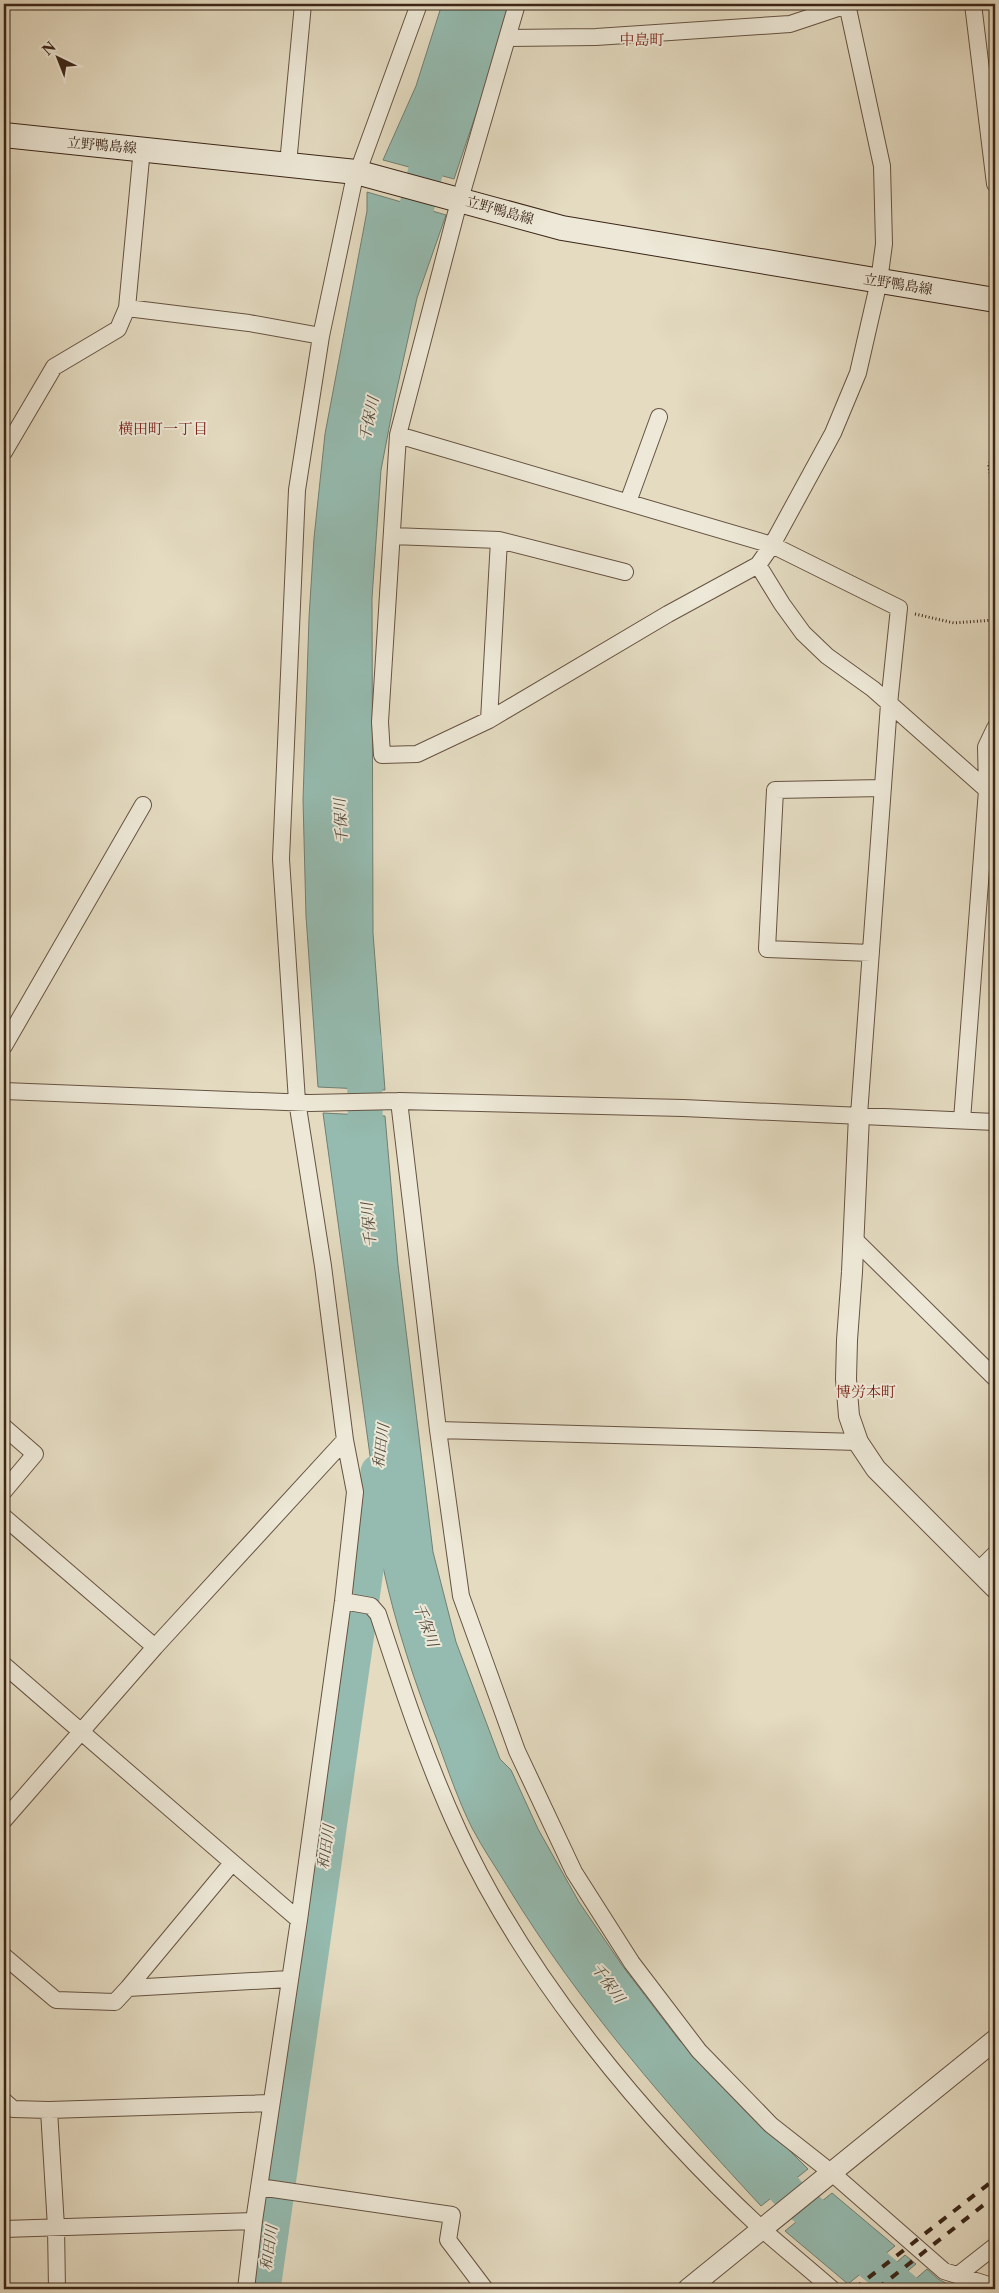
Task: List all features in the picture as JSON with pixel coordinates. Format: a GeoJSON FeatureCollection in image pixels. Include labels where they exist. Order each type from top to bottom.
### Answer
{"type":"FeatureCollection","features":[{"type":"Feature","properties":{"kind":"main road","name":"立野鴨島線"},"geometry":{"type":"LineString","coordinates":[[4,135],[142,148],[360,174],[456,198],[562,228],[995,300]]}},
{"type":"Feature","properties":{"kind":"street"},"geometry":{"type":"LineString","coordinates":[[288,164],[303,4]]}},
{"type":"Feature","properties":{"kind":"street"},"geometry":{"type":"LineString","coordinates":[[246,2289],[254,2221],[264,2187],[271,2103],[347,1602],[354,1492],[345,1440],[304,1102],[281,859],[297,490],[321,336],[360,174],[418,4]]}},
{"type":"Feature","properties":{"kind":"street"},"geometry":{"type":"LineString","coordinates":[[508,38],[596,38],[790,24],[847,4],[882,166],[884,244],[879,281],[858,373],[833,433],[772,545],[758,565],[668,614],[489,720],[417,754],[382,755],[380,722],[398,435],[456,198],[508,38],[517,4]]}},
{"type":"Feature","properties":{"kind":"street"},"geometry":{"type":"LineString","coordinates":[[973,4],[995,184]]}},
{"type":"Feature","properties":{"kind":"street"},"geometry":{"type":"LineString","coordinates":[[4,452],[54,366],[118,329],[127,308],[142,148]]}},
{"type":"Feature","properties":{"kind":"street"},"geometry":{"type":"LineString","coordinates":[[127,308],[249,322],[321,336]]}},
{"type":"Feature","properties":{"kind":"street"},"geometry":{"type":"LineString","coordinates":[[628,502],[659,417]]}},
{"type":"Feature","properties":{"kind":"street"},"geometry":{"type":"LineString","coordinates":[[398,435],[772,545],[899,608],[889,704],[859,1115],[846,1379],[849,1416],[858,1442],[876,1469],[995,1588]]}},
{"type":"Feature","properties":{"kind":"street"},"geometry":{"type":"LineString","coordinates":[[392,536],[498,540],[625,572]]}},
{"type":"Feature","properties":{"kind":"street"},"geometry":{"type":"LineString","coordinates":[[489,720],[498,540]]}},
{"type":"Feature","properties":{"kind":"street"},"geometry":{"type":"LineString","coordinates":[[758,565],[782,604],[803,633],[827,656],[873,689],[991,794]]}},
{"type":"Feature","properties":{"kind":"street"},"geometry":{"type":"LineString","coordinates":[[962,1120],[991,794],[986,747],[995,728]]}},
{"type":"Feature","properties":{"kind":"street"},"geometry":{"type":"LineString","coordinates":[[871,953],[767,949],[775,790],[883,788]]}},
{"type":"Feature","properties":{"kind":"street"},"geometry":{"type":"LineString","coordinates":[[4,1046],[143,805]]}},
{"type":"Feature","properties":{"kind":"street"},"geometry":{"type":"LineString","coordinates":[[4,1091],[304,1102],[395,1101],[859,1115],[995,1122]]}},
{"type":"Feature","properties":{"kind":"street"},"geometry":{"type":"LineString","coordinates":[[395,1101],[461,1596],[517,1751],[574,1872],[632,1964],[699,2050],[771,2125],[828,2176],[944,2271],[995,2287]]}},
{"type":"Feature","properties":{"kind":"street"},"geometry":{"type":"LineString","coordinates":[[854,1239],[995,1378]]}},
{"type":"Feature","properties":{"kind":"street"},"geometry":{"type":"LineString","coordinates":[[4,1427],[35,1454],[4,1491]]}},
{"type":"Feature","properties":{"kind":"street"},"geometry":{"type":"LineString","coordinates":[[438,1430],[858,1442]]}},
{"type":"Feature","properties":{"kind":"street"},"geometry":{"type":"LineString","coordinates":[[4,1820],[155,1647],[345,1440]]}},
{"type":"Feature","properties":{"kind":"street"},"geometry":{"type":"LineString","coordinates":[[4,1517],[155,1647]]}},
{"type":"Feature","properties":{"kind":"street"},"geometry":{"type":"LineString","coordinates":[[978,1571],[995,1554]]}},
{"type":"Feature","properties":{"kind":"street"},"geometry":{"type":"LineString","coordinates":[[347,1602],[371,1606],[378,1614],[416,1728],[459,1833],[501,1912],[560,2003],[626,2086],[670,2137],[832,2289]]}},
{"type":"Feature","properties":{"kind":"street"},"geometry":{"type":"LineString","coordinates":[[4,1665],[299,1920]]}},
{"type":"Feature","properties":{"kind":"street"},"geometry":{"type":"LineString","coordinates":[[4,1956],[56,2000],[115,2002],[232,1863]]}},
{"type":"Feature","properties":{"kind":"street"},"geometry":{"type":"LineString","coordinates":[[128,1988],[289,1979]]}},
{"type":"Feature","properties":{"kind":"street"},"geometry":{"type":"LineString","coordinates":[[688,2289],[995,2040]]}},
{"type":"Feature","properties":{"kind":"street"},"geometry":{"type":"LineString","coordinates":[[4,2101],[13,2109],[49,2110],[271,2103]]}},
{"type":"Feature","properties":{"kind":"street"},"geometry":{"type":"LineString","coordinates":[[49,2110],[56,2227],[57,2289]]}},
{"type":"Feature","properties":{"kind":"street"},"geometry":{"type":"LineString","coordinates":[[264,2187],[452,2216],[448,2240],[485,2289]]}},
{"type":"Feature","properties":{"kind":"street"},"geometry":{"type":"LineString","coordinates":[[4,2229],[254,2221]]}},
{"type":"Feature","properties":{"kind":"street"},"geometry":{"type":"LineString","coordinates":[[958,2275],[995,2246]]}},
{"type":"Feature","properties":{"kind":"path"},"geometry":{"type":"LineString","coordinates":[[995,438],[989,466],[995,512]]}},
{"type":"Feature","properties":{"kind":"path"},"geometry":{"type":"LineString","coordinates":[[899,608],[954,623],[995,620]]}},
{"type":"Feature","properties":{"kind":"water"},"geometry":{"type":"Polygon","coordinates":[[[442,4],[513,4],[454,179],[383,160],[416,86],[442,4]]]}},
{"type":"Feature","properties":{"kind":"water"},"geometry":{"type":"Polygon","coordinates":[[[367,192],[446,215],[417,298],[394,402],[381,470],[372,598],[373,933],[385,1090],[318,1087],[306,916],[303,800],[309,618],[314,538],[325,434],[367,211],[367,192]]]}},
{"type":"Feature","properties":{"kind":"water"},"geometry":{"type":"Polygon","coordinates":[[[323,1113],[385,1116],[398,1265],[433,1552],[456,1642],[500,1759],[511,1770],[538,1829],[579,1902],[624,1968],[679,2040],[808,2169],[761,2206],[627,2054],[565,1974],[485,1851],[472,1828],[458,1796],[407,1655],[383,1567],[380,1560],[372,1557],[372,1524],[366,1473],[372,1470],[323,1113]]]}},
{"type":"Feature","properties":{"kind":"water"},"geometry":{"type":"Polygon","coordinates":[[[832,2193],[895,2246],[848,2284],[785,2231],[832,2193]]]}},
{"type":"Feature","properties":{"kind":"water"},"geometry":{"type":"Polygon","coordinates":[[[905,2255],[916,2264],[898,2279],[892,2278],[893,2282],[884,2289],[863,2289],[880,2276],[890,2276],[889,2269],[905,2255]]]}},
{"type":"Feature","properties":{"kind":"water"},"geometry":{"type":"Polygon","coordinates":[[[927,2269],[938,2279],[958,2289],[904,2289],[927,2269]]]}},
{"type":"Feature","properties":{"kind":"waterway","name":"千保川"},"geometry":{"type":"LineString","coordinates":[[405,254],[437,125]]}},
{"type":"Feature","properties":{"kind":"waterway","name":"千保川"},"geometry":{"type":"LineString","coordinates":[[364,1041],[366,1164]]}},
{"type":"Feature","properties":{"kind":"waterway","name":"和田川"},"geometry":{"type":"LineString","coordinates":[[263,2289],[369,1549],[378,1472]]}},
{"type":"Feature","properties":{"kind":"waterway","name":"千保川"},"geometry":{"type":"LineString","coordinates":[[752,2153],[790,2195],[903,2289]]}},
{"type":"Feature","properties":{"kind":"railway"},"geometry":{"type":"LineString","coordinates":[[854,2289],[995,2179]]}},
{"type":"Feature","properties":{"kind":"railway"},"geometry":{"type":"LineString","coordinates":[[877,2289],[995,2196]]}},
{"type":"Feature","properties":{"kind":"district","name":"中島町"},"geometry":{"type":"Point","coordinates":[642,40]}},
{"type":"Feature","properties":{"kind":"district","name":"横田町一丁目"},"geometry":{"type":"Point","coordinates":[163,429]}},
{"type":"Feature","properties":{"kind":"district","name":"博労本町"},"geometry":{"type":"Point","coordinates":[866,1392]}}]}
